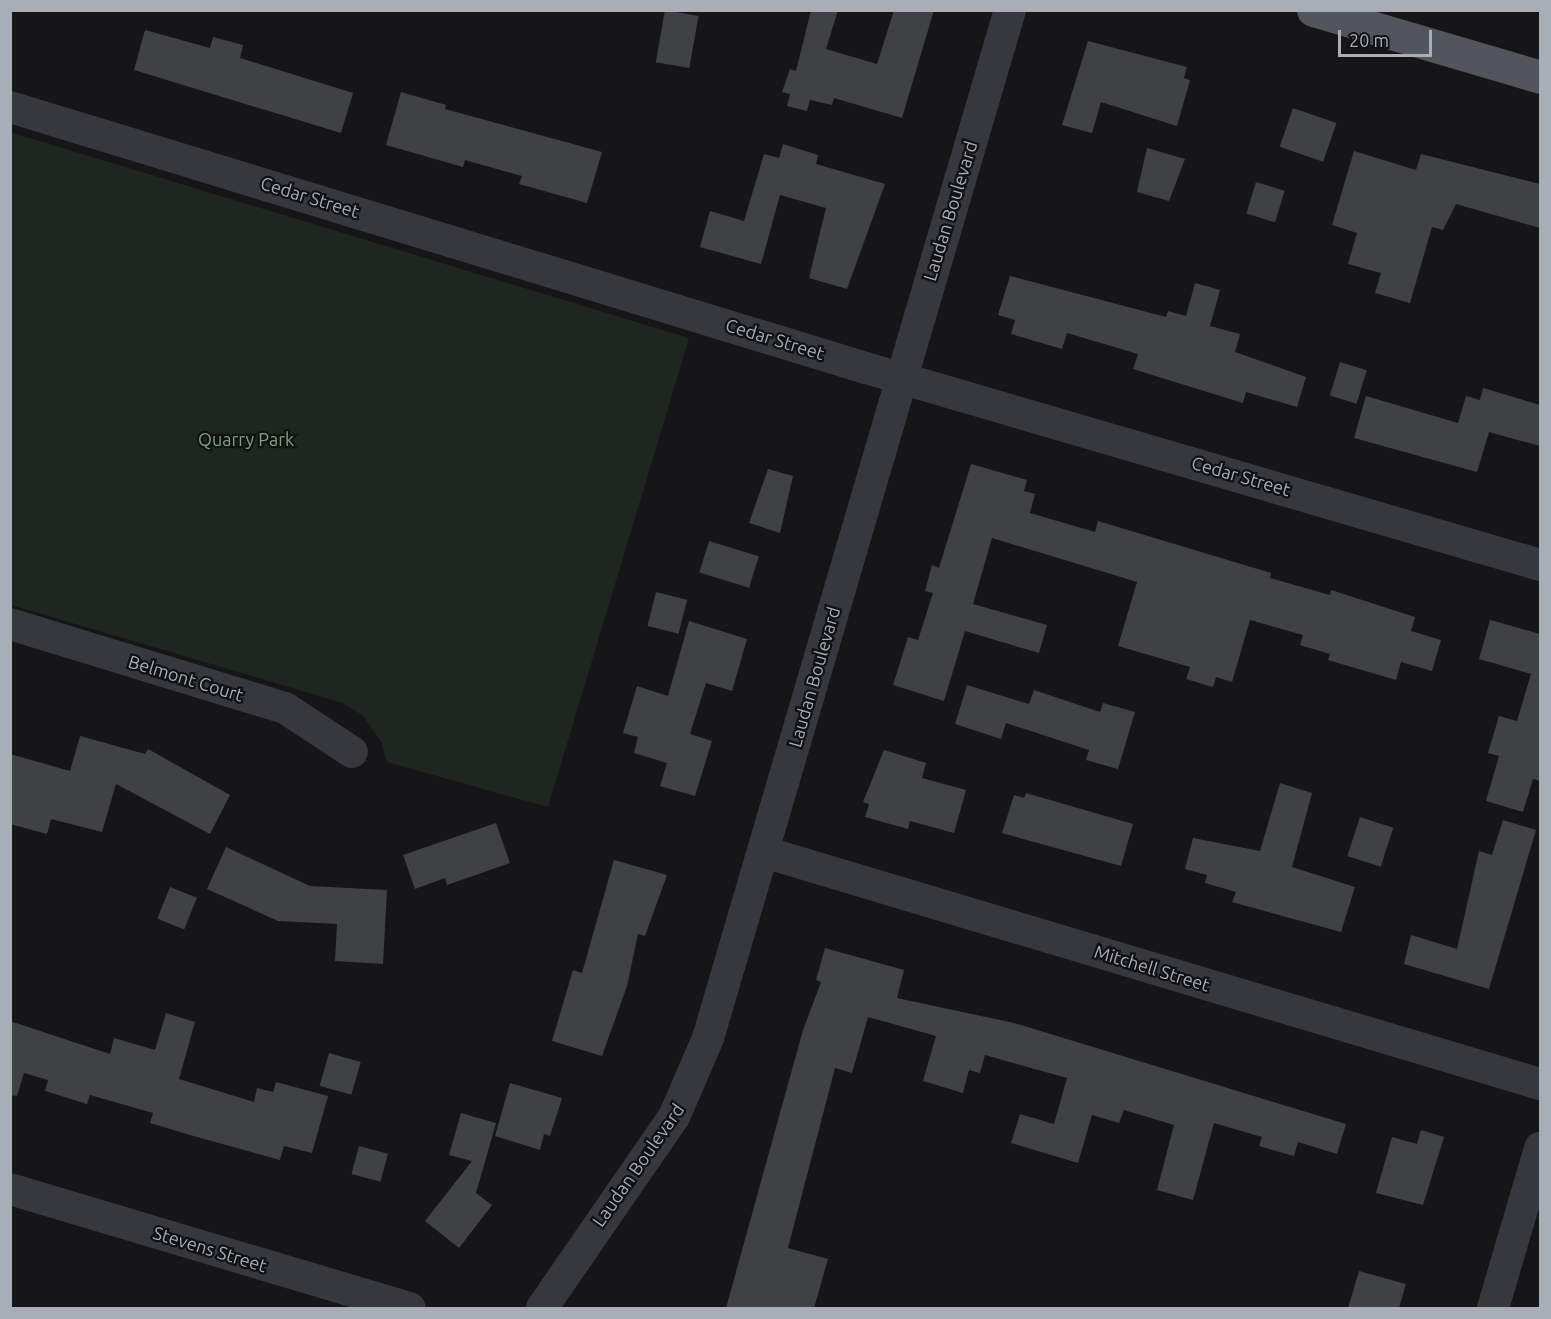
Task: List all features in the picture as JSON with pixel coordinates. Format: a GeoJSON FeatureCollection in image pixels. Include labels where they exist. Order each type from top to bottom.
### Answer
{"type":"FeatureCollection","features":[{"type":"Feature","properties":{"kind":"main road"},"geometry":{"type":"LineString","coordinates":[[1313,10],[1540,77]]}},
{"type":"Feature","properties":{"kind":"street","name":"Laudan Boulevard"},"geometry":{"type":"LineString","coordinates":[[542,1308],[687,1092],[764,852],[1010,10]]}},
{"type":"Feature","properties":{"kind":"street","name":"Cedar Street"},"geometry":{"type":"LineString","coordinates":[[10,107],[901,377],[1540,565]]}},
{"type":"Feature","properties":{"kind":"street","name":"Belmont Court"},"geometry":{"type":"LineString","coordinates":[[10,624],[285,708],[352,752]]}},
{"type":"Feature","properties":{"kind":"street","name":"Mitchell Street"},"geometry":{"type":"LineString","coordinates":[[764,852],[1540,1084]]}},
{"type":"Feature","properties":{"kind":"street"},"geometry":{"type":"LineString","coordinates":[[1493,1308],[1540,1148]]}},
{"type":"Feature","properties":{"kind":"street","name":"Stevens Street"},"geometry":{"type":"LineString","coordinates":[[10,1189],[410,1308]]}},
{"type":"Feature","properties":{"kind":"green space","name":"Quarry Park"},"geometry":{"type":"Polygon","coordinates":[[[10,132],[689,338],[548,807],[387,762],[381,741],[362,715],[343,703],[11,605],[10,132]]]}},
{"type":"Feature","properties":{"kind":"building"},"geometry":{"type":"Polygon","coordinates":[[[665,10],[698,16],[689,68],[656,62],[665,10]]]}},
{"type":"Feature","properties":{"kind":"building"},"geometry":{"type":"Polygon","coordinates":[[[811,10],[838,10],[826,49],[877,64],[894,10],[934,10],[902,118],[834,98],[832,105],[810,100],[807,111],[787,106],[790,94],[782,92],[790,69],[796,71],[811,10]]]}},
{"type":"Feature","properties":{"kind":"building"},"geometry":{"type":"Polygon","coordinates":[[[145,30],[210,48],[213,37],[243,45],[240,58],[353,93],[341,133],[134,70],[145,30]]]}},
{"type":"Feature","properties":{"kind":"building"},"geometry":{"type":"Polygon","coordinates":[[[1088,41],[1187,67],[1184,78],[1190,80],[1177,126],[1101,102],[1092,133],[1062,125],[1088,41]]]}},
{"type":"Feature","properties":{"kind":"building"},"geometry":{"type":"Polygon","coordinates":[[[401,92],[446,105],[445,109],[602,152],[587,203],[519,184],[522,176],[465,160],[463,167],[386,145],[401,92]]]}},
{"type":"Feature","properties":{"kind":"building"},"geometry":{"type":"Polygon","coordinates":[[[1293,108],[1336,123],[1323,162],[1280,147],[1293,108]]]}},
{"type":"Feature","properties":{"kind":"building"},"geometry":{"type":"Polygon","coordinates":[[[783,144],[818,155],[816,164],[885,184],[847,289],[809,278],[826,208],[780,195],[761,264],[700,247],[710,211],[744,221],[764,154],[779,158],[783,144]]]}},
{"type":"Feature","properties":{"kind":"building"},"geometry":{"type":"Polygon","coordinates":[[[1147,148],[1185,159],[1169,201],[1137,192],[1147,148]]]}},
{"type":"Feature","properties":{"kind":"building"},"geometry":{"type":"Polygon","coordinates":[[[1354,151],[1416,170],[1421,154],[1540,184],[1540,228],[1456,204],[1443,230],[1432,227],[1410,303],[1375,293],[1381,273],[1348,264],[1357,233],[1332,225],[1354,151]]]}},
{"type":"Feature","properties":{"kind":"building"},"geometry":{"type":"Polygon","coordinates":[[[1256,182],[1285,191],[1275,222],[1246,214],[1256,182]]]}},
{"type":"Feature","properties":{"kind":"building"},"geometry":{"type":"Polygon","coordinates":[[[1010,276],[1166,317],[1168,311],[1186,316],[1195,283],[1220,290],[1210,326],[1240,334],[1235,352],[1306,377],[1297,407],[1246,392],[1243,403],[1133,369],[1138,354],[1067,333],[1062,349],[1011,334],[1015,320],[998,315],[1010,276]]]}},
{"type":"Feature","properties":{"kind":"building"},"geometry":{"type":"Polygon","coordinates":[[[1340,362],[1367,370],[1357,404],[1330,395],[1340,362]]]}},
{"type":"Feature","properties":{"kind":"building"},"geometry":{"type":"Polygon","coordinates":[[[1483,388],[1540,405],[1540,446],[1489,432],[1477,472],[1354,438],[1366,396],[1458,423],[1466,396],[1480,400],[1483,388]]]}},
{"type":"Feature","properties":{"kind":"building"},"geometry":{"type":"Polygon","coordinates":[[[971,464],[1027,480],[1024,491],[1035,494],[1030,513],[1095,532],[1098,521],[1271,573],[1270,578],[1330,595],[1331,590],[1415,617],[1411,631],[1441,640],[1432,671],[1401,662],[1396,680],[1328,660],[1330,654],[1300,645],[1303,635],[1250,620],[1232,682],[1216,677],[1213,687],[1186,679],[1190,667],[1118,646],[1137,582],[992,538],[973,604],[1047,625],[1039,653],[965,631],[944,701],[893,685],[908,637],[918,640],[933,593],[925,591],[932,565],[939,568],[971,464]]]}},
{"type":"Feature","properties":{"kind":"building"},"geometry":{"type":"Polygon","coordinates":[[[768,469],[793,476],[780,533],[749,523],[768,469]]]}},
{"type":"Feature","properties":{"kind":"building"},"geometry":{"type":"Polygon","coordinates":[[[709,541],[759,556],[749,588],[699,573],[709,541]]]}},
{"type":"Feature","properties":{"kind":"building"},"geometry":{"type":"Polygon","coordinates":[[[656,592],[687,600],[679,634],[648,626],[656,592]]]}},
{"type":"Feature","properties":{"kind":"building"},"geometry":{"type":"Polygon","coordinates":[[[1490,620],[1540,634],[1540,781],[1533,779],[1523,812],[1486,801],[1499,756],[1488,753],[1499,716],[1517,721],[1531,674],[1479,659],[1490,620]]]}},
{"type":"Feature","properties":{"kind":"building"},"geometry":{"type":"Polygon","coordinates":[[[689,621],[747,639],[732,691],[706,683],[690,734],[712,741],[695,796],[660,786],[667,763],[634,753],[638,737],[623,733],[637,686],[668,696],[689,621]]]}},
{"type":"Feature","properties":{"kind":"building"},"geometry":{"type":"Polygon","coordinates":[[[967,685],[1029,704],[1034,690],[1100,712],[1103,703],[1135,712],[1118,769],[1086,760],[1089,750],[1006,723],[1001,739],[955,724],[967,685]]]}},
{"type":"Feature","properties":{"kind":"building"},"geometry":{"type":"Polygon","coordinates":[[[80,736],[145,754],[148,749],[230,795],[210,834],[116,784],[102,832],[51,819],[47,834],[10,824],[10,754],[70,771],[80,736]]]}},
{"type":"Feature","properties":{"kind":"building"},"geometry":{"type":"Polygon","coordinates":[[[884,750],[926,763],[922,778],[966,790],[954,833],[910,821],[908,829],[865,817],[869,804],[863,802],[884,750]]]}},
{"type":"Feature","properties":{"kind":"building"},"geometry":{"type":"Polygon","coordinates":[[[1280,783],[1312,793],[1292,867],[1355,887],[1341,932],[1232,902],[1236,892],[1205,883],[1207,875],[1185,869],[1193,838],[1260,851],[1280,783]]]}},
{"type":"Feature","properties":{"kind":"building"},"geometry":{"type":"Polygon","coordinates":[[[1026,793],[1133,824],[1121,866],[1002,833],[1014,795],[1024,798],[1026,793]]]}},
{"type":"Feature","properties":{"kind":"building"},"geometry":{"type":"Polygon","coordinates":[[[1360,817],[1393,828],[1381,867],[1347,856],[1360,817]]]}},
{"type":"Feature","properties":{"kind":"building"},"geometry":{"type":"Polygon","coordinates":[[[1503,820],[1536,830],[1489,989],[1404,964],[1411,935],[1457,949],[1479,851],[1492,855],[1503,820]]]}},
{"type":"Feature","properties":{"kind":"building"},"geometry":{"type":"Polygon","coordinates":[[[496,823],[510,863],[447,885],[445,878],[415,889],[403,855],[496,823]]]}},
{"type":"Feature","properties":{"kind":"building"},"geometry":{"type":"Polygon","coordinates":[[[226,847],[310,886],[387,890],[383,964],[335,961],[337,924],[278,921],[207,889],[226,847]]]}},
{"type":"Feature","properties":{"kind":"building"},"geometry":{"type":"Polygon","coordinates":[[[614,860],[667,875],[645,936],[638,934],[627,986],[602,1056],[552,1041],[573,970],[582,973],[614,860]]]}},
{"type":"Feature","properties":{"kind":"building"},"geometry":{"type":"Polygon","coordinates":[[[170,887],[197,898],[184,929],[157,919],[170,887]]]}},
{"type":"Feature","properties":{"kind":"building"},"geometry":{"type":"Polygon","coordinates":[[[825,948],[904,970],[897,998],[1014,1023],[1346,1124],[1337,1154],[1298,1142],[1294,1156],[1259,1146],[1262,1137],[1214,1123],[1193,1200],[1157,1190],[1174,1125],[1124,1110],[1119,1123],[1092,1115],[1078,1163],[1011,1143],[1020,1114],[1054,1124],[1067,1078],[985,1055],[980,1073],[969,1070],[963,1093],[923,1081],[936,1036],[868,1017],[852,1073],[835,1068],[788,1248],[828,1259],[814,1308],[726,1308],[803,1030],[821,982],[816,980],[825,948]]]}},
{"type":"Feature","properties":{"kind":"building"},"geometry":{"type":"Polygon","coordinates":[[[166,1013],[195,1022],[179,1079],[254,1102],[257,1088],[273,1092],[276,1082],[328,1096],[312,1153],[284,1146],[280,1160],[197,1137],[150,1123],[153,1113],[90,1095],[87,1104],[45,1091],[48,1080],[24,1073],[17,1096],[10,1095],[10,1021],[110,1054],[114,1038],[155,1050],[166,1013]]]}},
{"type":"Feature","properties":{"kind":"building"},"geometry":{"type":"Polygon","coordinates":[[[329,1053],[361,1062],[351,1095],[320,1086],[329,1053]]]}},
{"type":"Feature","properties":{"kind":"building"},"geometry":{"type":"Polygon","coordinates":[[[510,1083],[562,1098],[550,1136],[544,1134],[540,1150],[495,1136],[510,1083]]]}},
{"type":"Feature","properties":{"kind":"building"},"geometry":{"type":"Polygon","coordinates":[[[461,1113],[496,1123],[476,1193],[492,1205],[459,1248],[425,1221],[472,1161],[449,1155],[461,1113]]]}},
{"type":"Feature","properties":{"kind":"building"},"geometry":{"type":"Polygon","coordinates":[[[1421,1130],[1444,1137],[1423,1205],[1376,1193],[1392,1137],[1417,1144],[1421,1130]]]}},
{"type":"Feature","properties":{"kind":"building"},"geometry":{"type":"Polygon","coordinates":[[[359,1146],[388,1154],[380,1182],[351,1174],[359,1146]]]}},
{"type":"Feature","properties":{"kind":"building"},"geometry":{"type":"Polygon","coordinates":[[[1359,1271],[1406,1284],[1399,1308],[1348,1308],[1359,1271]]]}}]}
